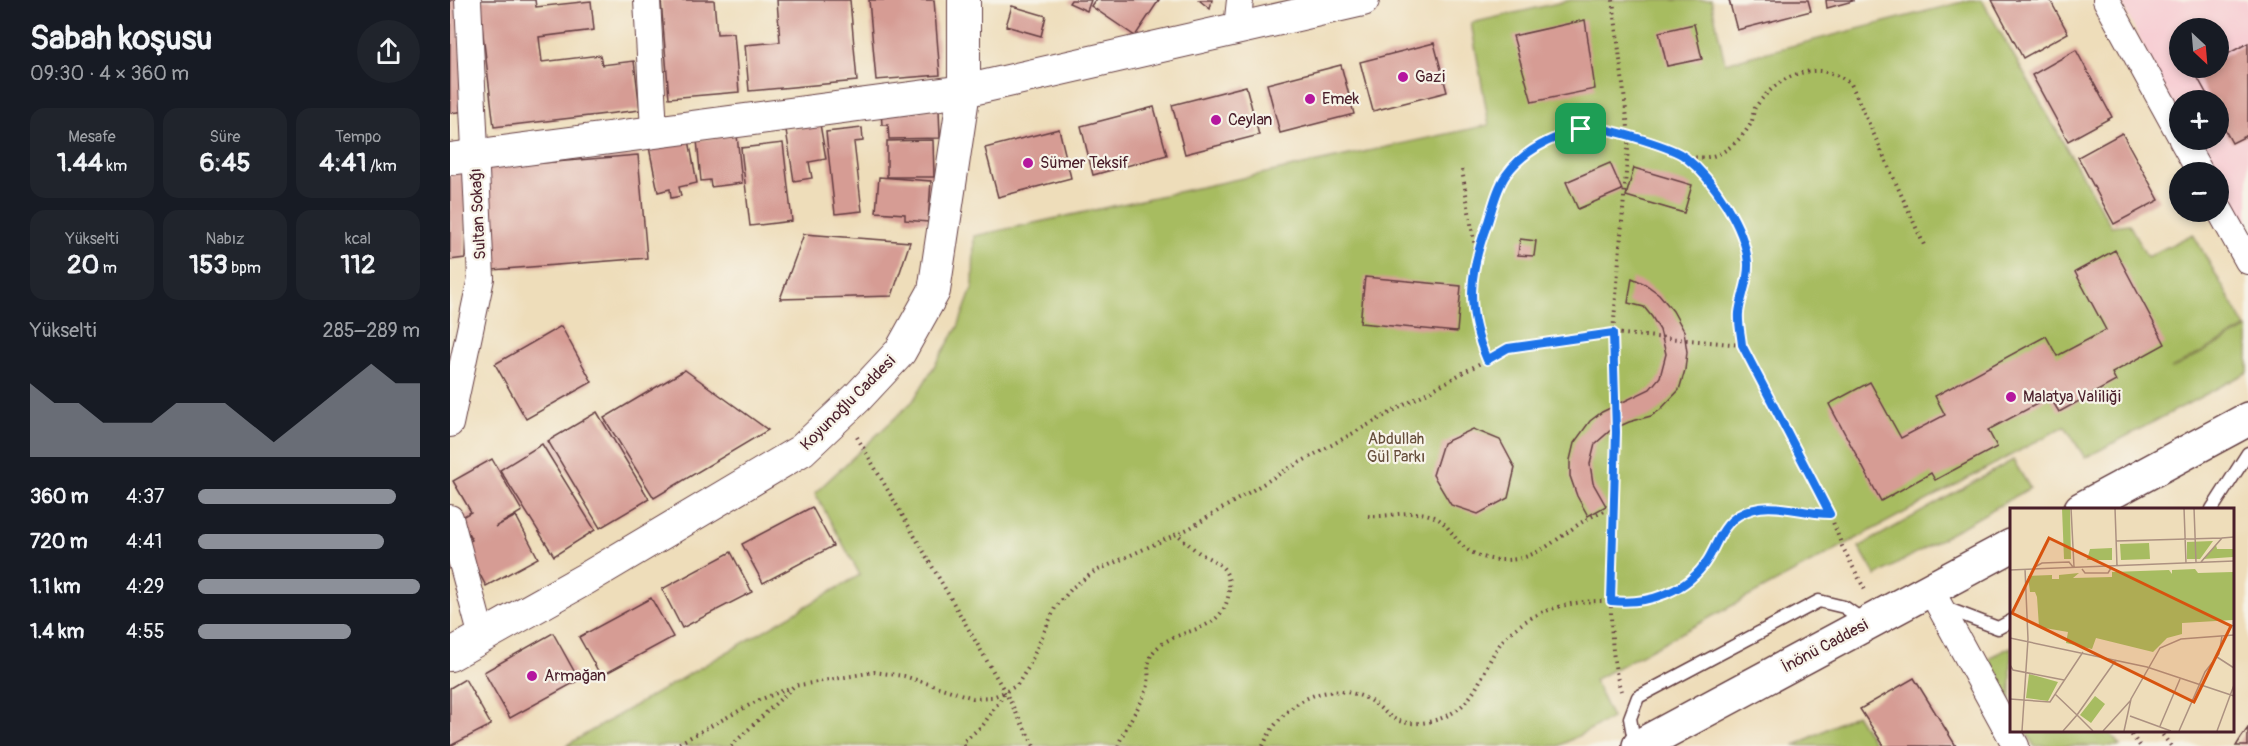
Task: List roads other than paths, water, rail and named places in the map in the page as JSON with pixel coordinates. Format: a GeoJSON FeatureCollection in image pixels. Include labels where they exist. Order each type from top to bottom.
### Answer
{"type":"FeatureCollection","features":[{"type":"Feature","properties":{"kind":"main road"},"geometry":{"type":"LineString","coordinates":[[2083,508],[2248,419]]}},
{"type":"Feature","properties":{"kind":"main road"},"geometry":{"type":"LineString","coordinates":[[2119,508],[2248,438]]}},
{"type":"Feature","properties":{"kind":"main road","name":"İnönü Caddesi"},"geometry":{"type":"LineString","coordinates":[[1639,746],[2010,547]]}},
{"type":"Feature","properties":{"kind":"main road","name":"İnönü Caddesi"},"geometry":{"type":"LineString","coordinates":[[1674,746],[2010,567]]}},
{"type":"Feature","properties":{"kind":"street","name":"Sultan Sokağı"},"geometry":{"type":"LineString","coordinates":[[450,424],[481,278],[463,157],[468,0]]}},
{"type":"Feature","properties":{"kind":"street"},"geometry":{"type":"LineString","coordinates":[[647,0],[654,131]]}},
{"type":"Feature","properties":{"kind":"street","name":"Koyunoğlu Caddesi"},"geometry":{"type":"LineString","coordinates":[[450,655],[587,578],[802,450],[857,398],[900,351],[934,291],[964,90],[964,0]]}},
{"type":"Feature","properties":{"kind":"street"},"geometry":{"type":"LineString","coordinates":[[463,157],[964,90],[1239,14],[1363,0]]}},
{"type":"Feature","properties":{"kind":"street"},"geometry":{"type":"LineString","coordinates":[[2106,0],[2169,115]]}},
{"type":"Feature","properties":{"kind":"street"},"geometry":{"type":"LineString","coordinates":[[2226,222],[2248,261]]}},
{"type":"Feature","properties":{"kind":"street"},"geometry":{"type":"LineString","coordinates":[[450,518],[482,637]]}},
{"type":"Feature","properties":{"kind":"street"},"geometry":{"type":"LineString","coordinates":[[1939,605],[2016,746]]}},
{"type":"Feature","properties":{"kind":"lane"},"geometry":{"type":"LineString","coordinates":[[2213,508],[2248,453]]}},
{"type":"Feature","properties":{"kind":"lane"},"geometry":{"type":"LineString","coordinates":[[1635,746],[1629,718],[1638,697],[1800,611],[1819,601],[1844,607],[1873,620]]}},
{"type":"Feature","properties":{"kind":"lane"},"geometry":{"type":"LineString","coordinates":[[1939,605],[1998,628],[2010,622]]}},
{"type":"Feature","properties":{"kind":"place","name":"Gazi"},"geometry":{"type":"Point","coordinates":[1403,77]}},
{"type":"Feature","properties":{"kind":"place","name":"Emek"},"geometry":{"type":"Point","coordinates":[1310,99]}},
{"type":"Feature","properties":{"kind":"place","name":"Ceylan"},"geometry":{"type":"Point","coordinates":[1216,120]}},
{"type":"Feature","properties":{"kind":"place","name":"Sümer Teksif"},"geometry":{"type":"Point","coordinates":[1028,163]}},
{"type":"Feature","properties":{"kind":"place","name":"Malatya Valiliği"},"geometry":{"type":"Point","coordinates":[2011,397]}},
{"type":"Feature","properties":{"kind":"place","name":"Armağan"},"geometry":{"type":"Point","coordinates":[532,676]}},
{"type":"Feature","properties":{"kind":"park label","name":"Abdullah Gül Parkı"},"geometry":{"type":"Point","coordinates":[1396,448]}}]}
